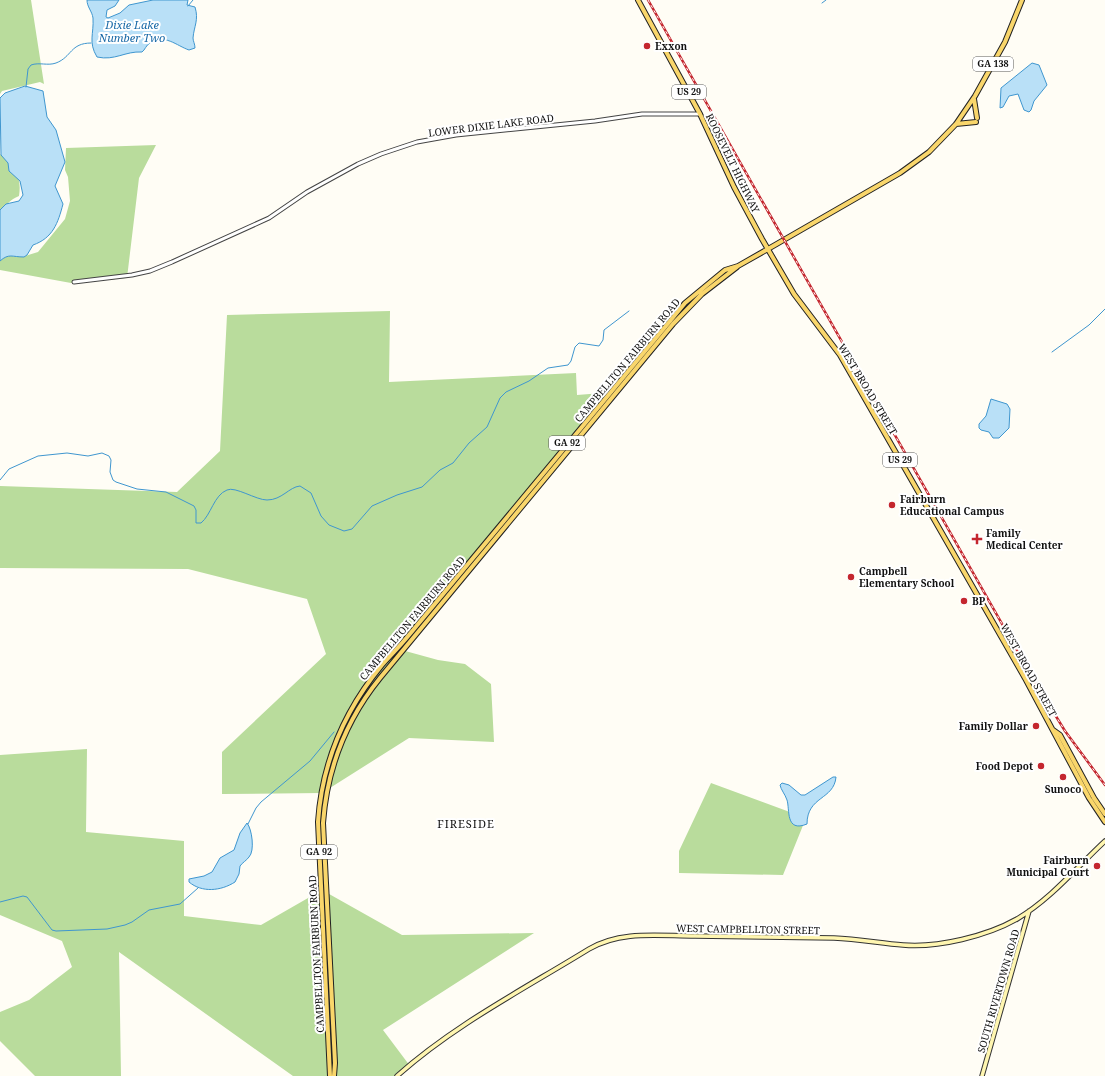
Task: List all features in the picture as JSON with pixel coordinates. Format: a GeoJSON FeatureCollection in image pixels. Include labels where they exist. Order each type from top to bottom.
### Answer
{"type":"FeatureCollection","features":[{"type":"Feature","properties":{"kind":"main road","name":"ROOSEVELT HIGHWAY"},"geometry":{"type":"LineString","coordinates":[[638,0],[700,114],[734,187],[768,249]]}},
{"type":"Feature","properties":{"kind":"main road","name":"GA 138"},"geometry":{"type":"LineString","coordinates":[[768,249],[900,173],[929,152],[956,124],[974,98],[1005,42],[1022,0]]}},
{"type":"Feature","properties":{"kind":"main road"},"geometry":{"type":"LineString","coordinates":[[956,124],[976,120],[974,98]]}},
{"type":"Feature","properties":{"kind":"main road","name":"CAMPBELLTON FAIRBURN ROAD"},"geometry":{"type":"LineString","coordinates":[[334,1076],[335,1063],[323,823],[331,774],[338,750],[349,725],[374,686],[676,320],[702,294],[738,266],[768,249]]}},
{"type":"Feature","properties":{"kind":"main road","name":"WEST BROAD STREET"},"geometry":{"type":"LineString","coordinates":[[768,249],[794,294],[840,355],[1053,730],[1089,798],[1105,822]]}},
{"type":"Feature","properties":{"kind":"main road","name":"CAMPBELLTON FAIRBURN ROAD"},"geometry":{"type":"LineString","coordinates":[[330,1076],[318,827],[320,802],[326,768],[333,746],[344,721],[358,697],[382,664],[397,650],[677,311],[725,270],[738,266]]}},
{"type":"Feature","properties":{"kind":"main road","name":"WEST BROAD STREET"},"geometry":{"type":"LineString","coordinates":[[1053,730],[1060,736],[1094,798],[1105,814]]}},
{"type":"Feature","properties":{"kind":"main road","name":"WEST CAMPBELLTON STREET"},"geometry":{"type":"LineString","coordinates":[[397,1076],[424,1054],[478,1017],[597,944],[617,937],[823,938],[922,945],[974,936],[1002,926],[1029,911],[1105,841]]}},
{"type":"Feature","properties":{"kind":"main road","name":"SOUTH RIVERTOWN ROAD"},"geometry":{"type":"LineString","coordinates":[[982,1076],[1029,911]]}},
{"type":"Feature","properties":{"kind":"street","name":"LOWER DIXIE LAKE ROAD"},"geometry":{"type":"LineString","coordinates":[[74,282],[132,275],[150,271],[269,218],[313,188],[358,164],[417,142],[456,135],[642,114],[700,114]]}},
{"type":"Feature","properties":{"kind":"green space"},"geometry":{"type":"Polygon","coordinates":[[[0,0],[31,0],[44,84],[40,82],[2,91],[0,94],[0,0]]]}},
{"type":"Feature","properties":{"kind":"green space"},"geometry":{"type":"Polygon","coordinates":[[[156,145],[139,178],[127,278],[71,283],[0,270],[0,245],[25,256],[38,252],[65,219],[70,201],[68,177],[65,170],[66,148],[156,145]]]}},
{"type":"Feature","properties":{"kind":"green space"},"geometry":{"type":"Polygon","coordinates":[[[0,154],[10,163],[16,172],[20,189],[19,196],[9,202],[4,211],[0,234],[0,154]]]}},
{"type":"Feature","properties":{"kind":"green space"},"geometry":{"type":"Polygon","coordinates":[[[390,311],[389,382],[576,373],[577,395],[615,392],[398,649],[438,660],[465,664],[491,684],[494,742],[409,738],[322,793],[222,794],[222,752],[326,654],[307,599],[188,569],[0,568],[0,486],[177,492],[220,451],[227,315],[390,311]]]}},
{"type":"Feature","properties":{"kind":"green space"},"geometry":{"type":"Polygon","coordinates":[[[87,749],[86,832],[184,841],[184,916],[261,925],[322,890],[402,935],[534,933],[383,1030],[410,1066],[397,1076],[293,1076],[119,952],[121,1076],[35,1076],[0,1041],[0,1012],[29,1000],[72,967],[62,941],[0,915],[0,755],[87,749]]]}},
{"type":"Feature","properties":{"kind":"green space"},"geometry":{"type":"Polygon","coordinates":[[[711,783],[806,818],[783,875],[679,873],[679,851],[711,783]]]}},
{"type":"Feature","properties":{"kind":"water","name":"Dixie Lake Number Two"},"geometry":{"type":"Polygon","coordinates":[[[87,0],[119,0],[115,6],[107,10],[106,17],[108,18],[120,13],[129,5],[153,0],[188,0],[187,5],[195,7],[196,12],[193,38],[195,48],[189,50],[170,41],[160,39],[149,44],[142,52],[109,58],[97,57],[94,52],[92,42],[93,18],[87,0]]]}},
{"type":"Feature","properties":{"kind":"water"},"geometry":{"type":"Polygon","coordinates":[[[1032,63],[1039,65],[1047,85],[1034,101],[1031,110],[1029,112],[1024,110],[1018,94],[1009,96],[1003,107],[1000,108],[1001,88],[1032,63]]]}},
{"type":"Feature","properties":{"kind":"water"},"geometry":{"type":"Polygon","coordinates":[[[25,86],[43,91],[47,117],[56,130],[65,162],[55,186],[63,204],[54,229],[40,242],[33,245],[27,255],[24,257],[8,256],[0,261],[0,210],[6,204],[19,201],[23,195],[20,181],[9,171],[8,163],[1,155],[0,98],[5,93],[25,86]]]}},
{"type":"Feature","properties":{"kind":"water"},"geometry":{"type":"Polygon","coordinates":[[[991,399],[1007,404],[1010,409],[1009,428],[999,438],[993,438],[989,432],[979,428],[979,424],[986,416],[991,399]]]}},
{"type":"Feature","properties":{"kind":"water"},"geometry":{"type":"Polygon","coordinates":[[[833,777],[836,777],[831,790],[811,808],[808,815],[807,824],[800,826],[792,823],[787,800],[780,785],[782,783],[789,785],[801,795],[805,795],[833,777]]]}},
{"type":"Feature","properties":{"kind":"water"},"geometry":{"type":"Polygon","coordinates":[[[247,823],[251,835],[252,850],[249,857],[240,866],[239,874],[235,882],[212,890],[194,886],[189,882],[189,879],[204,876],[212,872],[220,858],[234,850],[240,833],[247,823]]]}},
{"type":"Feature","properties":{"kind":"waterway"},"geometry":{"type":"LineString","coordinates":[[188,6],[193,0]]}},
{"type":"Feature","properties":{"kind":"waterway"},"geometry":{"type":"LineString","coordinates":[[822,3],[826,0]]}},
{"type":"Feature","properties":{"kind":"waterway"},"geometry":{"type":"LineString","coordinates":[[26,87],[28,69],[31,65],[56,63],[79,45],[91,43]]}},
{"type":"Feature","properties":{"kind":"waterway"},"geometry":{"type":"LineString","coordinates":[[1052,352],[1089,325],[1105,309]]}},
{"type":"Feature","properties":{"kind":"waterway"},"geometry":{"type":"LineString","coordinates":[[0,480],[9,469],[38,456],[67,453],[88,456],[102,453],[109,456],[111,460],[110,472],[113,480],[137,489],[166,492],[194,506],[196,510],[196,523],[201,523],[219,496],[227,490],[231,489],[240,491],[257,498],[267,500],[277,498],[300,486],[311,493],[321,516],[329,525],[344,531],[352,529],[372,506],[397,495],[422,487],[440,470],[453,463],[469,443],[487,427],[500,398],[506,392],[529,381],[548,368],[568,365],[571,361],[575,347],[579,343],[599,346],[603,340],[604,330],[629,311]]}},
{"type":"Feature","properties":{"kind":"waterway"},"geometry":{"type":"LineString","coordinates":[[248,824],[256,808],[261,802],[310,761],[334,732]]}},
{"type":"Feature","properties":{"kind":"waterway"},"geometry":{"type":"LineString","coordinates":[[0,902],[23,896],[27,897],[52,930],[107,929],[132,922],[149,910],[180,904],[198,888]]}},
{"type":"Feature","properties":{"kind":"railway"},"geometry":{"type":"LineString","coordinates":[[648,0],[1035,682],[1065,731],[1105,785]]}},
{"type":"Feature","properties":{"kind":"place","name":"Exxon"},"geometry":{"type":"Point","coordinates":[647,46]}},
{"type":"Feature","properties":{"kind":"place","name":"Fairburn Educational Campus"},"geometry":{"type":"Point","coordinates":[892,505]}},
{"type":"Feature","properties":{"kind":"place","name":"Family Medical Center"},"geometry":{"type":"Point","coordinates":[977,539]}},
{"type":"Feature","properties":{"kind":"place","name":"Campbell Elementary School"},"geometry":{"type":"Point","coordinates":[851,577]}},
{"type":"Feature","properties":{"kind":"place","name":"BP"},"geometry":{"type":"Point","coordinates":[964,601]}},
{"type":"Feature","properties":{"kind":"place","name":"Family Dollar"},"geometry":{"type":"Point","coordinates":[1036,726]}},
{"type":"Feature","properties":{"kind":"place","name":"Food Depot"},"geometry":{"type":"Point","coordinates":[1041,766]}},
{"type":"Feature","properties":{"kind":"place","name":"Sunoco"},"geometry":{"type":"Point","coordinates":[1063,777]}},
{"type":"Feature","properties":{"kind":"place","name":"Fairburn Municipal Court"},"geometry":{"type":"Point","coordinates":[1097,866]}},
{"type":"Feature","properties":{"kind":"district","name":"FIRESIDE"},"geometry":{"type":"Point","coordinates":[466,824]}}]}
